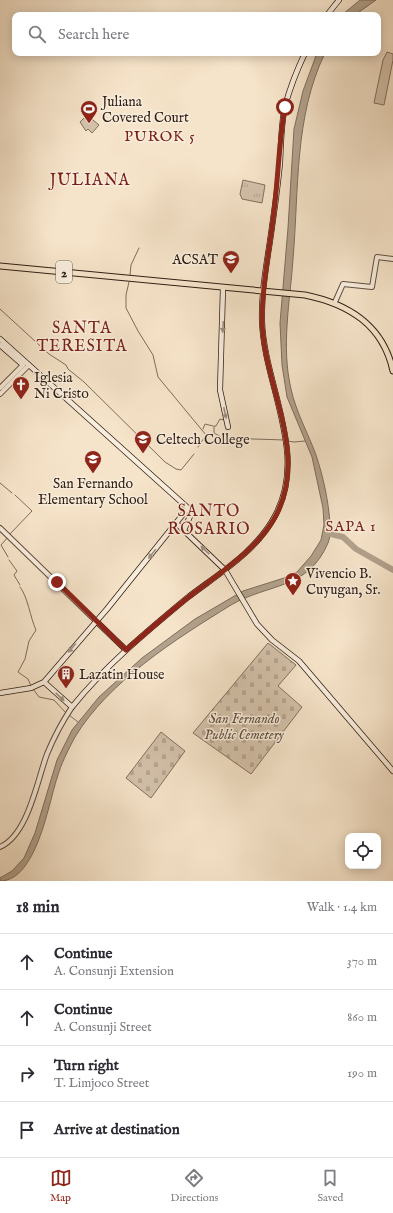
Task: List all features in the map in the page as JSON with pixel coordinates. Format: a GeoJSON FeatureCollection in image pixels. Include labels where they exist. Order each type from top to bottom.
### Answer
{"type":"FeatureCollection","features":[{"type":"Feature","properties":{"kind":"highway","name":"2"},"geometry":{"type":"LineString","coordinates":[[0,266],[305,295],[335,302],[360,317],[374,331],[388,353],[393,371]]}},
{"type":"Feature","properties":{"kind":"main road"},"geometry":{"type":"LineString","coordinates":[[329,12],[339,0]]}},
{"type":"Feature","properties":{"kind":"main road"},"geometry":{"type":"LineString","coordinates":[[44,682],[72,707],[126,650],[225,570],[260,538],[273,521],[280,507],[288,479],[286,442],[263,340],[263,292],[272,227],[285,107],[295,76],[304,56]]}},
{"type":"Feature","properties":{"kind":"main road"},"geometry":{"type":"LineString","coordinates":[[224,288],[220,390],[228,427]]}},
{"type":"Feature","properties":{"kind":"main road"},"geometry":{"type":"LineString","coordinates":[[0,339],[188,508],[191,514],[184,530]]}},
{"type":"Feature","properties":{"kind":"main road"},"geometry":{"type":"LineString","coordinates":[[0,345],[23,365]]}},
{"type":"Feature","properties":{"kind":"main road"},"geometry":{"type":"LineString","coordinates":[[0,693],[31,688],[44,682],[188,508]]}},
{"type":"Feature","properties":{"kind":"main road"},"geometry":{"type":"LineString","coordinates":[[176,523],[225,570],[257,624],[272,640],[299,661],[393,771]]}},
{"type":"Feature","properties":{"kind":"main road"},"geometry":{"type":"LineString","coordinates":[[96,621],[126,650]]}},
{"type":"Feature","properties":{"kind":"street"},"geometry":{"type":"LineString","coordinates":[[335,302],[343,284],[372,287],[377,257],[393,259]]}},
{"type":"Feature","properties":{"kind":"street"},"geometry":{"type":"LineString","coordinates":[[0,394],[3,387],[23,365]]}},
{"type":"Feature","properties":{"kind":"street"},"geometry":{"type":"LineString","coordinates":[[3,387],[29,365]]}},
{"type":"Feature","properties":{"kind":"street"},"geometry":{"type":"LineString","coordinates":[[0,528],[96,621]]}},
{"type":"Feature","properties":{"kind":"street"},"geometry":{"type":"LineString","coordinates":[[0,847],[11,841],[19,831],[27,814],[47,754],[58,729],[72,707]]}},
{"type":"Feature","properties":{"kind":"green space"},"geometry":{"type":"Polygon","coordinates":[[[387,52],[393,54],[393,60],[384,105],[374,103],[383,60],[387,52]]]}},
{"type":"Feature","properties":{"kind":"green space","name":"Juliana Covered Court"},"geometry":{"type":"Polygon","coordinates":[[[87,115],[99,125],[92,133],[88,129],[86,131],[80,122],[87,115]]]}},
{"type":"Feature","properties":{"kind":"green space"},"geometry":{"type":"Polygon","coordinates":[[[243,180],[265,185],[262,203],[242,199],[240,194],[243,180]]]}},
{"type":"Feature","properties":{"kind":"green space","name":"San Fernando Public Cemetery"},"geometry":{"type":"Polygon","coordinates":[[[268,643],[296,665],[278,686],[302,707],[251,774],[193,733],[268,643]]]}},
{"type":"Feature","properties":{"kind":"green space"},"geometry":{"type":"Polygon","coordinates":[[[161,732],[185,751],[151,798],[126,778],[161,732]]]}},
{"type":"Feature","properties":{"kind":"shaded area"},"geometry":{"type":"Polygon","coordinates":[[[360,0],[376,0],[359,12],[346,12],[360,0]]]}},
{"type":"Feature","properties":{"kind":"shaded area"},"geometry":{"type":"Polygon","coordinates":[[[316,56],[324,56],[315,77],[303,128],[286,340],[288,373],[293,398],[316,455],[324,484],[330,524],[330,536],[328,543],[320,558],[310,569],[299,577],[245,598],[210,618],[166,647],[145,663],[106,698],[89,717],[75,737],[67,752],[59,773],[45,823],[31,856],[23,869],[12,878],[0,881],[0,878],[12,871],[24,858],[35,833],[57,760],[72,730],[99,697],[142,658],[195,619],[243,591],[284,578],[297,572],[311,556],[321,540],[324,525],[323,508],[312,457],[287,397],[282,365],[280,323],[294,129],[303,91],[316,56]]]}},
{"type":"Feature","properties":{"kind":"waterway"},"geometry":{"type":"LineString","coordinates":[[130,275],[131,265],[139,248]]}},
{"type":"Feature","properties":{"kind":"waterway"},"geometry":{"type":"LineString","coordinates":[[129,282],[126,295],[126,308],[153,355],[158,377],[206,435],[198,447]]}},
{"type":"Feature","properties":{"kind":"waterway"},"geometry":{"type":"LineString","coordinates":[[0,309],[49,354],[66,365],[68,369],[84,382],[165,462],[176,469],[181,470],[194,454]]}},
{"type":"Feature","properties":{"kind":"waterway"},"geometry":{"type":"LineString","coordinates":[[224,420],[220,419],[216,426],[214,426],[214,433],[223,438],[284,440]]}},
{"type":"Feature","properties":{"kind":"waterway"},"geometry":{"type":"LineString","coordinates":[[203,429],[205,424],[213,426]]}},
{"type":"Feature","properties":{"kind":"waterway"},"geometry":{"type":"LineString","coordinates":[[287,441],[305,441]]}},
{"type":"Feature","properties":{"kind":"waterway"},"geometry":{"type":"LineString","coordinates":[[0,483],[12,493]]}},
{"type":"Feature","properties":{"kind":"waterway"},"geometry":{"type":"LineString","coordinates":[[10,534],[32,511],[15,495]]}},
{"type":"Feature","properties":{"kind":"waterway"},"geometry":{"type":"LineString","coordinates":[[327,533],[343,537],[356,549],[393,570]]}},
{"type":"Feature","properties":{"kind":"waterway"},"geometry":{"type":"LineString","coordinates":[[8,537],[1,545],[8,557]]}},
{"type":"Feature","properties":{"kind":"waterway"},"geometry":{"type":"LineString","coordinates":[[9,560],[17,571],[14,575],[20,585]]}},
{"type":"Feature","properties":{"kind":"waterway"},"geometry":{"type":"LineString","coordinates":[[20,587],[25,596],[36,630],[29,641],[25,659],[18,672],[28,679],[31,686]]}},
{"type":"Feature","properties":{"kind":"waterway"},"geometry":{"type":"LineString","coordinates":[[33,689],[39,697],[54,700],[66,713]]}},
{"type":"Feature","properties":{"kind":"waterway"},"geometry":{"type":"LineString","coordinates":[[69,715],[78,722]]}},
{"type":"Feature","properties":{"kind":"place","name":"Juliana Covered Court"},"geometry":{"type":"Point","coordinates":[89,124]}},
{"type":"Feature","properties":{"kind":"place","name":"ACSAT"},"geometry":{"type":"Point","coordinates":[231,274]}},
{"type":"Feature","properties":{"kind":"place","name":"Iglesia Ni Cristo"},"geometry":{"type":"Point","coordinates":[21,400]}},
{"type":"Feature","properties":{"kind":"place","name":"Celtech College"},"geometry":{"type":"Point","coordinates":[143,454]}},
{"type":"Feature","properties":{"kind":"place","name":"San Fernando Elementary School"},"geometry":{"type":"Point","coordinates":[93,474]}},
{"type":"Feature","properties":{"kind":"place","name":"Vivencio B. Cuyugan, Sr."},"geometry":{"type":"Point","coordinates":[293,596]}},
{"type":"Feature","properties":{"kind":"place","name":"Lazatin House"},"geometry":{"type":"Point","coordinates":[66,689]}},
{"type":"Feature","properties":{"kind":"district","name":"PUROK 5"},"geometry":{"type":"Point","coordinates":[160,136]}},
{"type":"Feature","properties":{"kind":"district","name":"JULIANA"},"geometry":{"type":"Point","coordinates":[90,179]}},
{"type":"Feature","properties":{"kind":"district","name":"SANTA TERESITA"},"geometry":{"type":"Point","coordinates":[82,336]}},
{"type":"Feature","properties":{"kind":"district","name":"SANTO ROSARIO"},"geometry":{"type":"Point","coordinates":[209,519]}},
{"type":"Feature","properties":{"kind":"district","name":"SAPA 1"},"geometry":{"type":"Point","coordinates":[351,526]}},
{"type":"Feature","properties":{"kind":"route"},"geometry":{"type":"LineString","coordinates":[[57,582],[126,650],[188,597],[233,564],[260,538],[273,521],[280,507],[285,495],[288,479],[287,454],[277,398],[263,340],[262,321],[263,292],[280,165],[282,123],[285,107]]}}]}
